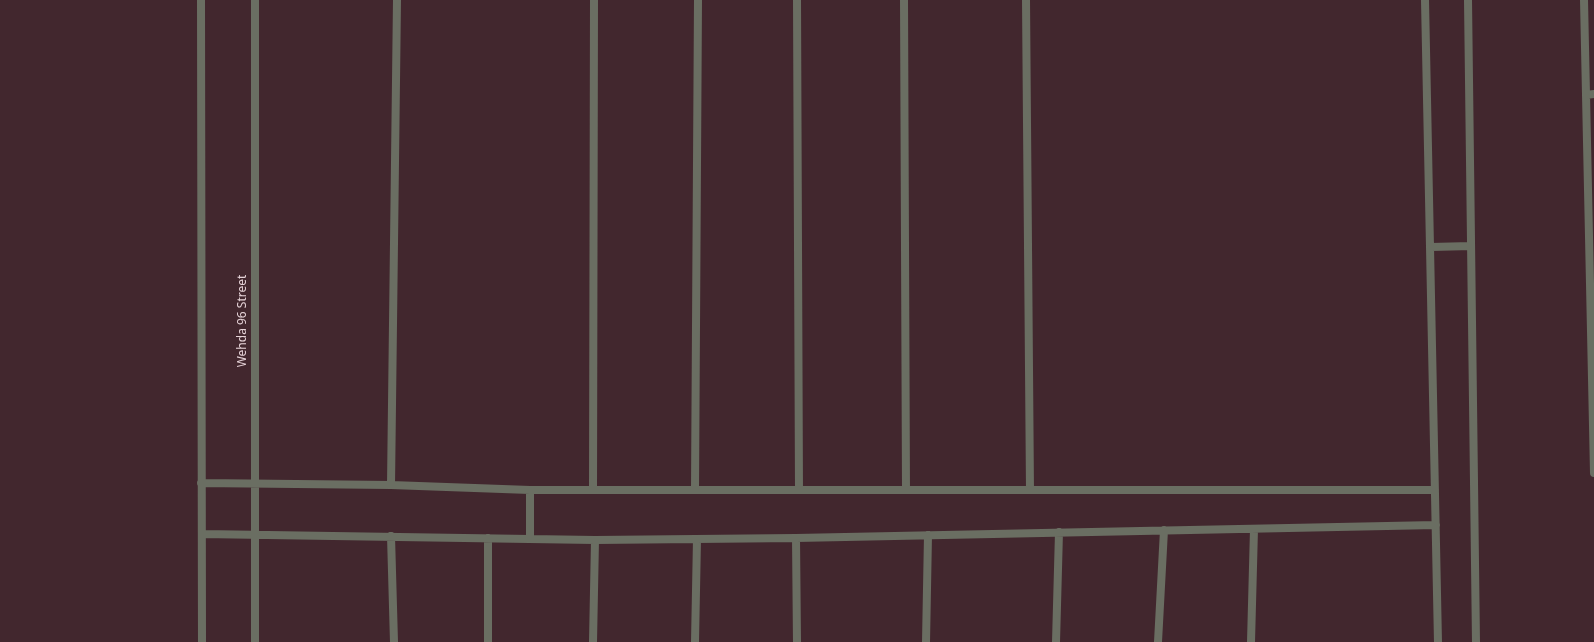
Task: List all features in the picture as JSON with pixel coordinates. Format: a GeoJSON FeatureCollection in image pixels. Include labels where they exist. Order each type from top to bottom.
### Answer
{"type":"FeatureCollection","features":[{"type":"Feature","properties":{"kind":"street"},"geometry":{"type":"LineString","coordinates":[[202,0],[202,642]]}},
{"type":"Feature","properties":{"kind":"street","name":"Wehda 96 Street"},"geometry":{"type":"LineString","coordinates":[[255,0],[255,642]]}},
{"type":"Feature","properties":{"kind":"street"},"geometry":{"type":"LineString","coordinates":[[391,484],[397,0]]}},
{"type":"Feature","properties":{"kind":"street"},"geometry":{"type":"LineString","coordinates":[[593,490],[594,0]]}},
{"type":"Feature","properties":{"kind":"street"},"geometry":{"type":"LineString","coordinates":[[695,490],[698,0]]}},
{"type":"Feature","properties":{"kind":"street"},"geometry":{"type":"LineString","coordinates":[[797,0],[799,490]]}},
{"type":"Feature","properties":{"kind":"street"},"geometry":{"type":"LineString","coordinates":[[904,0],[906,490]]}},
{"type":"Feature","properties":{"kind":"street"},"geometry":{"type":"LineString","coordinates":[[1026,0],[1030,490]]}},
{"type":"Feature","properties":{"kind":"street"},"geometry":{"type":"LineString","coordinates":[[1425,0],[1438,642]]}},
{"type":"Feature","properties":{"kind":"street"},"geometry":{"type":"LineString","coordinates":[[1468,0],[1476,642]]}},
{"type":"Feature","properties":{"kind":"street"},"geometry":{"type":"LineString","coordinates":[[1584,0],[1590,94],[1594,473]]}},
{"type":"Feature","properties":{"kind":"street"},"geometry":{"type":"LineString","coordinates":[[1431,247],[1471,246]]}},
{"type":"Feature","properties":{"kind":"street"},"geometry":{"type":"LineString","coordinates":[[202,483],[391,484],[530,490],[1435,490]]}},
{"type":"Feature","properties":{"kind":"street"},"geometry":{"type":"LineString","coordinates":[[530,490],[530,539]]}},
{"type":"Feature","properties":{"kind":"street"},"geometry":{"type":"LineString","coordinates":[[202,534],[595,540],[796,538],[1436,524]]}},
{"type":"Feature","properties":{"kind":"street"},"geometry":{"type":"LineString","coordinates":[[1251,642],[1254,529]]}},
{"type":"Feature","properties":{"kind":"street"},"geometry":{"type":"LineString","coordinates":[[1158,642],[1164,530]]}},
{"type":"Feature","properties":{"kind":"street"},"geometry":{"type":"LineString","coordinates":[[1056,642],[1059,532]]}},
{"type":"Feature","properties":{"kind":"street"},"geometry":{"type":"LineString","coordinates":[[926,642],[928,535]]}},
{"type":"Feature","properties":{"kind":"street"},"geometry":{"type":"LineString","coordinates":[[391,536],[394,642]]}},
{"type":"Feature","properties":{"kind":"street"},"geometry":{"type":"LineString","coordinates":[[488,538],[488,642]]}},
{"type":"Feature","properties":{"kind":"street"},"geometry":{"type":"LineString","coordinates":[[796,538],[797,642]]}},
{"type":"Feature","properties":{"kind":"street"},"geometry":{"type":"LineString","coordinates":[[695,642],[697,539]]}},
{"type":"Feature","properties":{"kind":"street"},"geometry":{"type":"LineString","coordinates":[[593,642],[595,540]]}}]}
